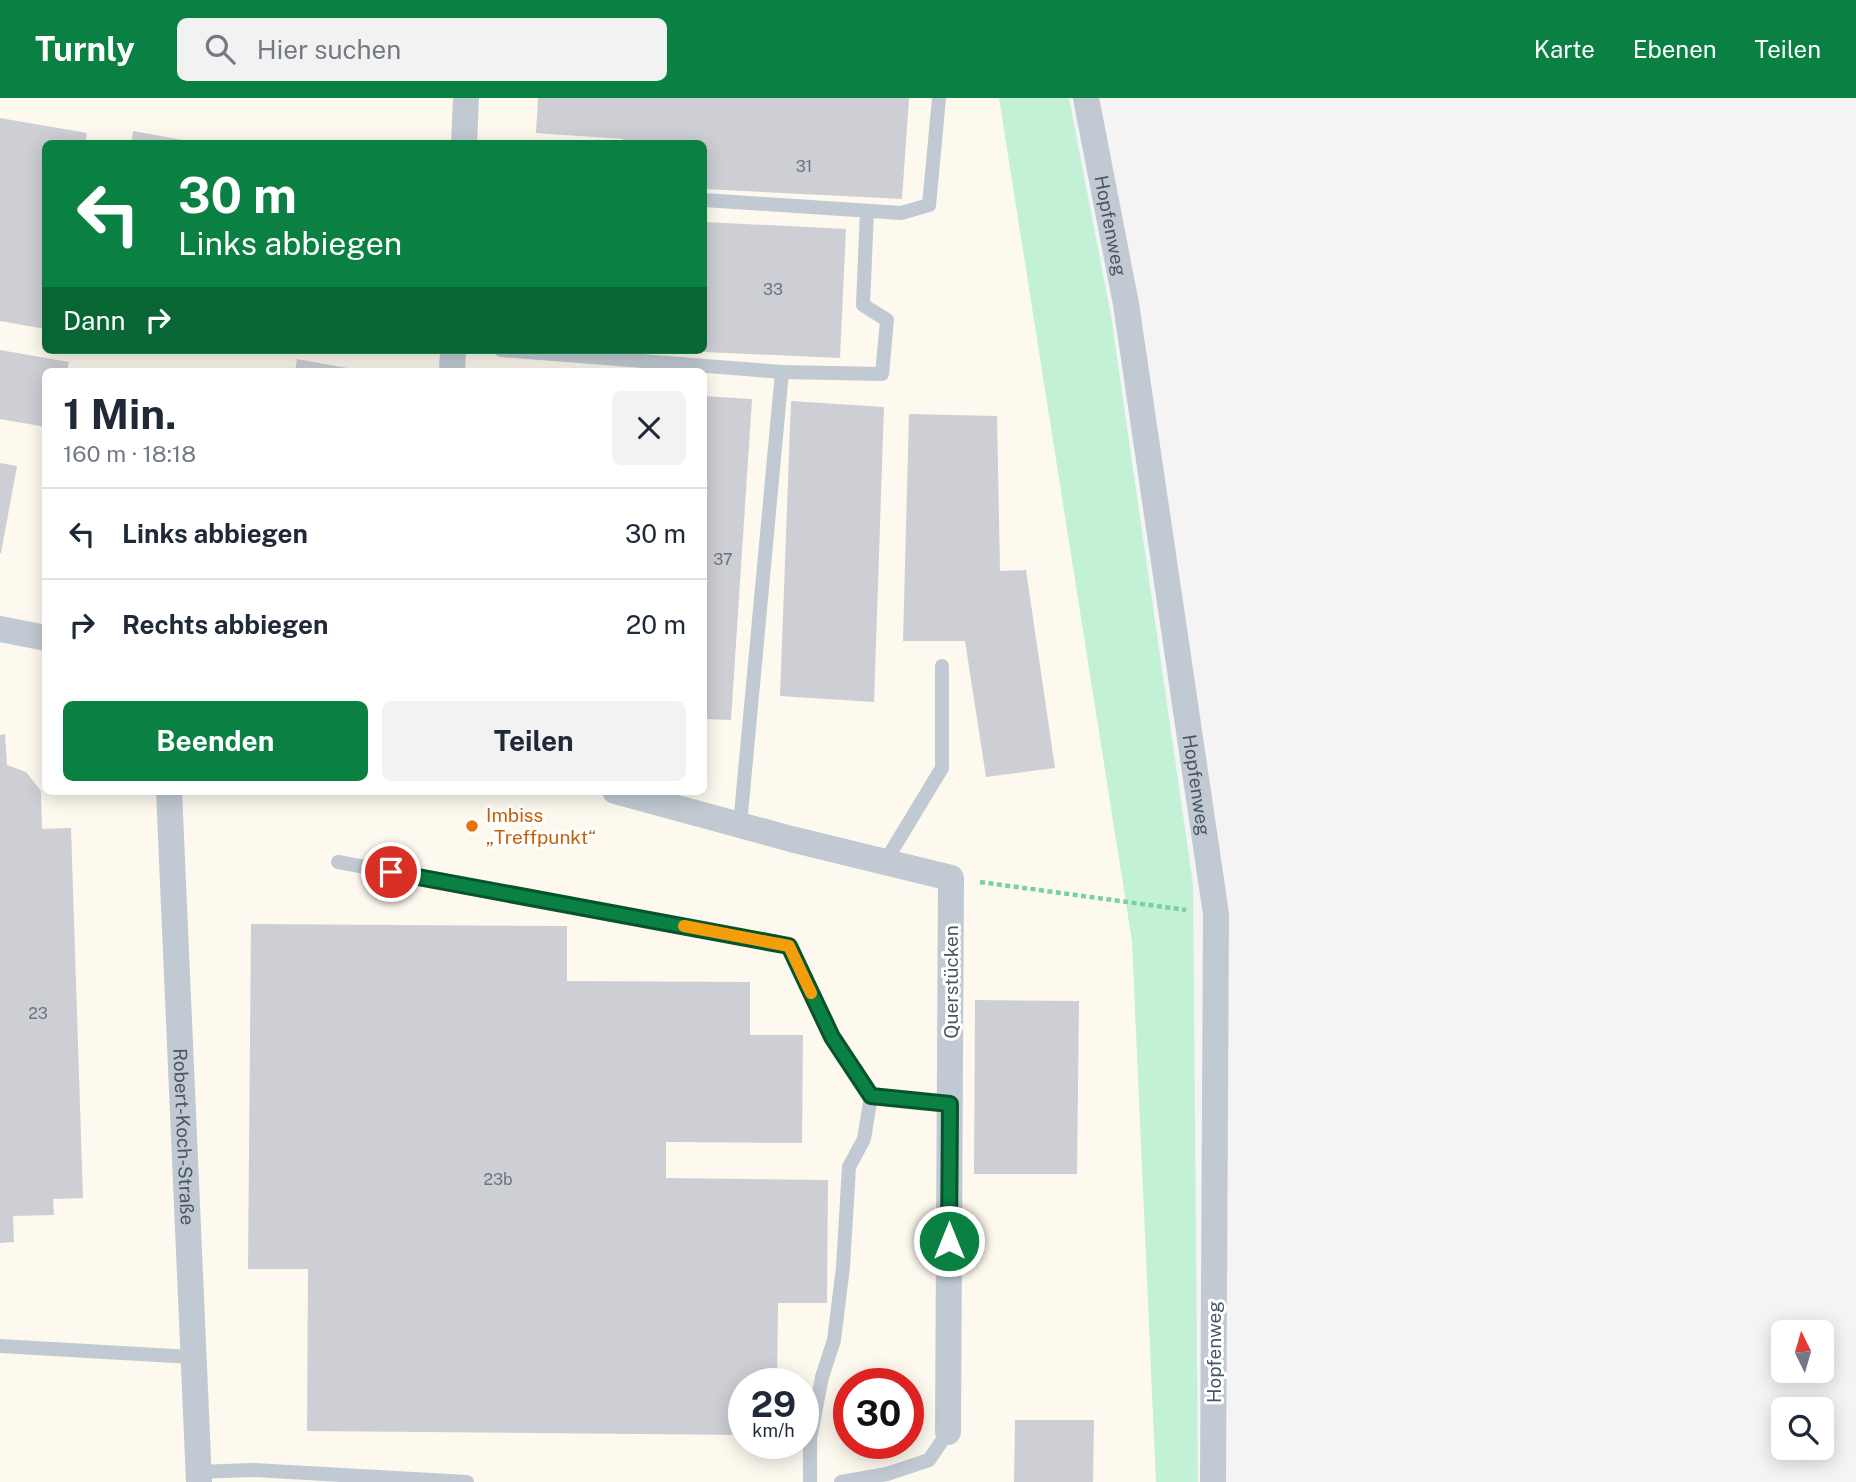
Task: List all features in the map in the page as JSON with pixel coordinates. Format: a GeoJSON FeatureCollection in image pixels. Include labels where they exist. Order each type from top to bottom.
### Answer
{"type":"FeatureCollection","features":[{"type":"Feature","properties":{"kind":"street"},"geometry":{"type":"LineString","coordinates":[[464,140],[466,98]]}},
{"type":"Feature","properties":{"kind":"street","name":"Hopfenweg"},"geometry":{"type":"LineString","coordinates":[[1086,98],[1126,304],[1216,914],[1213,1482]]}},
{"type":"Feature","properties":{"kind":"street"},"geometry":{"type":"LineString","coordinates":[[0,629],[42,637]]}},
{"type":"Feature","properties":{"kind":"street","name":"Robert-Koch-Straße"},"geometry":{"type":"LineString","coordinates":[[169,795],[198,1477]]}},
{"type":"Feature","properties":{"kind":"street"},"geometry":{"type":"LineString","coordinates":[[630,795],[951,878]]}},
{"type":"Feature","properties":{"kind":"street","name":"Querstücken"},"geometry":{"type":"LineString","coordinates":[[948,1432],[951,878]]}},
{"type":"Feature","properties":{"kind":"lane"},"geometry":{"type":"LineString","coordinates":[[707,200],[901,213],[929,205],[939,98]]}},
{"type":"Feature","properties":{"kind":"lane"},"geometry":{"type":"LineString","coordinates":[[552,354],[782,372],[882,374],[887,320],[863,305],[867,211]]}},
{"type":"Feature","properties":{"kind":"lane"},"geometry":{"type":"LineString","coordinates":[[740,825],[782,372]]}},
{"type":"Feature","properties":{"kind":"lane"},"geometry":{"type":"LineString","coordinates":[[885,862],[942,768],[942,666]]}},
{"type":"Feature","properties":{"kind":"lane"},"geometry":{"type":"LineString","coordinates":[[338,862],[789,946],[832,1037],[871,1096],[864,1139],[849,1167],[839,1304],[834,1340],[822,1377],[810,1439],[810,1482]]}},
{"type":"Feature","properties":{"kind":"lane"},"geometry":{"type":"LineString","coordinates":[[871,1096],[950,1104]]}},
{"type":"Feature","properties":{"kind":"lane"},"geometry":{"type":"LineString","coordinates":[[0,1346],[192,1357]]}},
{"type":"Feature","properties":{"kind":"lane"},"geometry":{"type":"LineString","coordinates":[[841,1482],[887,1474],[929,1460],[948,1432]]}},
{"type":"Feature","properties":{"kind":"lane"},"geometry":{"type":"LineString","coordinates":[[198,1477],[252,1470],[467,1482]]}},
{"type":"Feature","properties":{"kind":"path"},"geometry":{"type":"LineString","coordinates":[[951,878],[1216,914]]}},
{"type":"Feature","properties":{"kind":"shaded area"},"geometry":{"type":"Polygon","coordinates":[[[0,98],[999,98],[1132,941],[1156,1482],[0,1482],[0,98]]]}},
{"type":"Feature","properties":{"kind":"green space"},"geometry":{"type":"Polygon","coordinates":[[[999,98],[1069,98],[1111,316],[1193,884],[1198,1482],[1156,1482],[1132,941],[999,98]]]}},
{"type":"Feature","properties":{"kind":"building"},"geometry":{"type":"Polygon","coordinates":[[[538,98],[909,98],[902,199],[707,189],[707,140],[623,140],[536,133],[538,98]]]}},
{"type":"Feature","properties":{"kind":"building"},"geometry":{"type":"Polygon","coordinates":[[[0,118],[87,133],[86,140],[42,140],[42,328],[0,321],[0,118]]]}},
{"type":"Feature","properties":{"kind":"building"},"geometry":{"type":"Polygon","coordinates":[[[133,131],[183,140],[132,140],[133,131]]]}},
{"type":"Feature","properties":{"kind":"building"},"geometry":{"type":"Polygon","coordinates":[[[707,222],[846,229],[840,358],[707,352],[707,222]]]}},
{"type":"Feature","properties":{"kind":"building"},"geometry":{"type":"Polygon","coordinates":[[[0,350],[69,362],[68,368],[42,368],[42,426],[0,419],[0,350]]]}},
{"type":"Feature","properties":{"kind":"building"},"geometry":{"type":"Polygon","coordinates":[[[297,359],[348,368],[296,368],[297,359]]]}},
{"type":"Feature","properties":{"kind":"building"},"geometry":{"type":"Polygon","coordinates":[[[707,396],[752,399],[731,720],[707,719],[707,396]]]}},
{"type":"Feature","properties":{"kind":"building"},"geometry":{"type":"Polygon","coordinates":[[[791,401],[884,407],[874,702],[780,696],[791,401]]]}},
{"type":"Feature","properties":{"kind":"building"},"geometry":{"type":"Polygon","coordinates":[[[909,414],[997,416],[1000,571],[1026,570],[1055,768],[986,777],[965,641],[903,641],[909,414]]]}},
{"type":"Feature","properties":{"kind":"building"},"geometry":{"type":"Polygon","coordinates":[[[0,463],[17,466],[1,553],[0,553],[0,463]]]}},
{"type":"Feature","properties":{"kind":"building"},"geometry":{"type":"Polygon","coordinates":[[[5,734],[7,765],[26,772],[41,791],[42,829],[71,828],[83,1198],[53,1199],[54,1215],[13,1216],[14,1242],[0,1243],[0,735],[5,734]]]}},
{"type":"Feature","properties":{"kind":"building"},"geometry":{"type":"Polygon","coordinates":[[[251,924],[567,926],[567,981],[750,982],[750,1035],[803,1035],[802,1143],[666,1142],[666,1178],[828,1180],[827,1303],[778,1303],[777,1368],[728,1368],[728,1435],[307,1431],[308,1269],[248,1269],[251,924]]]}},
{"type":"Feature","properties":{"kind":"building"},"geometry":{"type":"Polygon","coordinates":[[[975,1000],[1079,1001],[1077,1174],[974,1174],[975,1000]]]}},
{"type":"Feature","properties":{"kind":"building"},"geometry":{"type":"Polygon","coordinates":[[[1015,1420],[1094,1420],[1093,1482],[1014,1482],[1015,1420]]]}},
{"type":"Feature","properties":{"kind":"slow traffic"},"geometry":{"type":"LineString","coordinates":[[684,926],[789,946],[811,993]]}},
{"type":"Feature","properties":{"kind":"place","name":"Imbiss „Treffpunkt“"},"geometry":{"type":"Point","coordinates":[472,826]}},
{"type":"Feature","properties":{"kind":"route"},"geometry":{"type":"LineString","coordinates":[[391,872],[789,946],[832,1037],[871,1096],[950,1104],[949,1241]]}}]}
